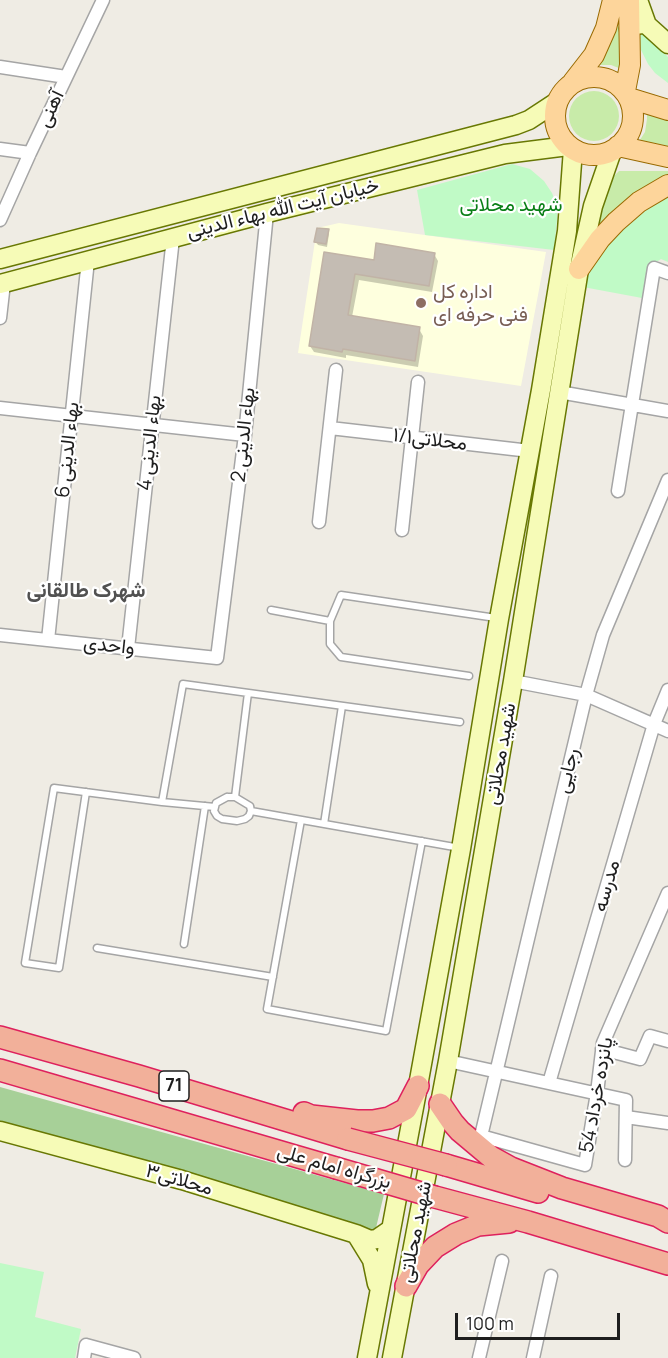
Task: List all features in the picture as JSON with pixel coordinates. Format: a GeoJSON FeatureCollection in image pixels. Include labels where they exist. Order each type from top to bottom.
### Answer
{"type":"FeatureCollection","features":[{"type":"Feature","properties":{"kind":"highway","name":"بزرگراه امام علی"},"geometry":{"type":"LineString","coordinates":[[0,1037],[668,1230]]}},
{"type":"Feature","properties":{"kind":"highway","name":"بزرگراه امام علی"},"geometry":{"type":"LineString","coordinates":[[0,1070],[668,1264]]}},
{"type":"Feature","properties":{"kind":"highway"},"geometry":{"type":"LineString","coordinates":[[139,1076],[190,1077],[312,1116],[365,1121],[389,1118],[406,1108],[418,1086]]}},
{"type":"Feature","properties":{"kind":"highway"},"geometry":{"type":"LineString","coordinates":[[440,1104],[460,1131],[491,1157],[511,1168],[562,1188],[658,1216],[668,1222]]}},
{"type":"Feature","properties":{"kind":"highway"},"geometry":{"type":"LineString","coordinates":[[406,1286],[418,1265],[435,1247],[456,1234],[478,1226],[503,1222],[528,1222]]}},
{"type":"Feature","properties":{"kind":"main road"},"geometry":{"type":"LineString","coordinates":[[573,82],[582,78],[601,77],[618,85],[627,95],[633,112],[628,135],[615,148],[604,154],[585,154],[571,147],[557,130],[555,111],[561,94],[594,55],[606,28],[613,0]]}},
{"type":"Feature","properties":{"kind":"main road"},"geometry":{"type":"LineString","coordinates":[[629,0],[638,27],[668,44]]}},
{"type":"Feature","properties":{"kind":"main road"},"geometry":{"type":"LineString","coordinates":[[627,95],[630,65],[638,27],[638,0]]}},
{"type":"Feature","properties":{"kind":"main road"},"geometry":{"type":"LineString","coordinates":[[627,95],[668,110]]}},
{"type":"Feature","properties":{"kind":"main road","name":"خیابان آیت الله بهاء الدینی"},"geometry":{"type":"LineString","coordinates":[[0,259],[516,125],[529,120],[558,101]]}},
{"type":"Feature","properties":{"kind":"main road"},"geometry":{"type":"LineString","coordinates":[[516,125],[522,128],[525,134],[524,151]]}},
{"type":"Feature","properties":{"kind":"main road","name":"خیابان آیت الله بهاء الدینی"},"geometry":{"type":"LineString","coordinates":[[2,283],[173,237],[505,154],[571,147]]}},
{"type":"Feature","properties":{"kind":"main road","name":"شهید محلاتی"},"geometry":{"type":"LineString","coordinates":[[367,1358],[461,849],[530,451],[567,231],[571,147]]}},
{"type":"Feature","properties":{"kind":"main road"},"geometry":{"type":"LineString","coordinates":[[615,148],[668,157]]}},
{"type":"Feature","properties":{"kind":"main road","name":"شهید محلاتی"},"geometry":{"type":"LineString","coordinates":[[392,1358],[448,1061],[513,681],[579,269],[593,206],[615,148]]}},
{"type":"Feature","properties":{"kind":"main road"},"geometry":{"type":"LineString","coordinates":[[579,269],[600,239],[616,222],[639,202],[668,185]]}},
{"type":"Feature","properties":{"kind":"main road"},"geometry":{"type":"LineString","coordinates":[[569,204],[580,200],[593,206]]}},
{"type":"Feature","properties":{"kind":"main road","name":"محلاتی۳"},"geometry":{"type":"LineString","coordinates":[[0,1131],[183,1180],[370,1240],[377,1239],[390,1230]]}},
{"type":"Feature","properties":{"kind":"main road"},"geometry":{"type":"LineString","coordinates":[[356,1234],[372,1260],[378,1295]]}},
{"type":"Feature","properties":{"kind":"street","name":"آهنی"},"geometry":{"type":"LineString","coordinates":[[0,220],[103,0]]}},
{"type":"Feature","properties":{"kind":"street"},"geometry":{"type":"LineString","coordinates":[[0,67],[66,77]]}},
{"type":"Feature","properties":{"kind":"street"},"geometry":{"type":"LineString","coordinates":[[0,149],[30,153]]}},
{"type":"Feature","properties":{"kind":"street","name":"بهاء الدینی 2"},"geometry":{"type":"LineString","coordinates":[[218,658],[245,435],[267,213]]}},
{"type":"Feature","properties":{"kind":"street","name":"بهاء الدینی 4"},"geometry":{"type":"LineString","coordinates":[[128,648],[173,237]]}},
{"type":"Feature","properties":{"kind":"street","name":"بهاء الدینی 6"},"geometry":{"type":"LineString","coordinates":[[48,640],[88,260]]}},
{"type":"Feature","properties":{"kind":"street"},"geometry":{"type":"LineString","coordinates":[[618,491],[654,268],[668,273]]}},
{"type":"Feature","properties":{"kind":"street"},"geometry":{"type":"LineString","coordinates":[[0,318],[2,283]]}},
{"type":"Feature","properties":{"kind":"street"},"geometry":{"type":"LineString","coordinates":[[319,522],[336,370]]}},
{"type":"Feature","properties":{"kind":"street"},"geometry":{"type":"LineString","coordinates":[[402,530],[418,382]]}},
{"type":"Feature","properties":{"kind":"street"},"geometry":{"type":"LineString","coordinates":[[559,392],[668,411]]}},
{"type":"Feature","properties":{"kind":"street"},"geometry":{"type":"LineString","coordinates":[[0,408],[245,435]]}},
{"type":"Feature","properties":{"kind":"street","name":"محلاتی۱/۱"},"geometry":{"type":"LineString","coordinates":[[330,428],[530,451]]}},
{"type":"Feature","properties":{"kind":"street","name":"رجایی"},"geometry":{"type":"LineString","coordinates":[[585,1165],[481,1136],[586,695],[603,635],[668,480]]}},
{"type":"Feature","properties":{"kind":"street","name":"واحدی"},"geometry":{"type":"LineString","coordinates":[[0,635],[218,658]]}},
{"type":"Feature","properties":{"kind":"street"},"geometry":{"type":"LineString","coordinates":[[513,681],[586,695],[668,731]]}},
{"type":"Feature","properties":{"kind":"street","name":"مدرسه"},"geometry":{"type":"LineString","coordinates":[[549,1083],[654,724],[668,690]]}},
{"type":"Feature","properties":{"kind":"street","name":"پانزده خرداد 54"},"geometry":{"type":"LineString","coordinates":[[585,1165],[603,1043],[668,893]]}},
{"type":"Feature","properties":{"kind":"street"},"geometry":{"type":"LineString","coordinates":[[602,1049],[640,1059],[650,1036],[668,1041]]}},
{"type":"Feature","properties":{"kind":"street"},"geometry":{"type":"LineString","coordinates":[[448,1061],[626,1100],[625,1160]]}},
{"type":"Feature","properties":{"kind":"street"},"geometry":{"type":"LineString","coordinates":[[626,1117],[667,1120]]}},
{"type":"Feature","properties":{"kind":"street"},"geometry":{"type":"LineString","coordinates":[[479,1358],[502,1261]]}},
{"type":"Feature","properties":{"kind":"street"},"geometry":{"type":"LineString","coordinates":[[533,1358],[551,1276]]}},
{"type":"Feature","properties":{"kind":"street"},"geometry":{"type":"LineString","coordinates":[[84,1358],[86,1345],[134,1358]]}},
{"type":"Feature","properties":{"kind":"lane"},"geometry":{"type":"LineString","coordinates":[[469,676],[341,657],[330,644],[330,621],[341,595],[500,618]]}},
{"type":"Feature","properties":{"kind":"lane"},"geometry":{"type":"LineString","coordinates":[[270,610],[330,621]]}},
{"type":"Feature","properties":{"kind":"lane"},"geometry":{"type":"LineString","coordinates":[[162,802],[183,684],[460,722]]}},
{"type":"Feature","properties":{"kind":"lane"},"geometry":{"type":"LineString","coordinates":[[235,797],[248,693]]}},
{"type":"Feature","properties":{"kind":"lane"},"geometry":{"type":"LineString","coordinates":[[324,824],[342,706]]}},
{"type":"Feature","properties":{"kind":"lane"},"geometry":{"type":"LineString","coordinates":[[86,792],[59,968],[25,963],[54,788],[215,807]]}},
{"type":"Feature","properties":{"kind":"lane"},"geometry":{"type":"LineString","coordinates":[[235,797],[250,806],[249,816],[237,821],[217,816],[214,811],[216,803],[221,799],[235,797]]}},
{"type":"Feature","properties":{"kind":"lane"},"geometry":{"type":"LineString","coordinates":[[184,944],[205,806]]}},
{"type":"Feature","properties":{"kind":"lane"},"geometry":{"type":"LineString","coordinates":[[251,811],[461,849]]}},
{"type":"Feature","properties":{"kind":"lane"},"geometry":{"type":"LineString","coordinates":[[301,820],[267,1009],[386,1031],[422,841]]}},
{"type":"Feature","properties":{"kind":"lane"},"geometry":{"type":"LineString","coordinates":[[98,948],[273,976]]}},
{"type":"Feature","properties":{"kind":"shaded area","name":"اداره کل فنی حرفه ای"},"geometry":{"type":"Polygon","coordinates":[[[339,223],[546,252],[521,386],[298,353],[317,228],[339,223]]]}},
{"type":"Feature","properties":{"kind":"green space"},"geometry":{"type":"Polygon","coordinates":[[[619,0],[624,70],[611,65],[595,65],[619,0]]]}},
{"type":"Feature","properties":{"kind":"green space"},"geometry":{"type":"Polygon","coordinates":[[[638,29],[668,57],[668,83],[648,64],[636,40],[638,29]]]}},
{"type":"Feature","properties":{"kind":"green space"},"geometry":{"type":"Polygon","coordinates":[[[589,91],[599,91],[612,98],[619,111],[619,121],[612,134],[599,141],[589,141],[580,137],[573,130],[569,121],[569,111],[573,102],[580,95],[589,91]]]}},
{"type":"Feature","properties":{"kind":"green space"},"geometry":{"type":"Polygon","coordinates":[[[647,106],[668,115],[668,146],[638,143],[645,132],[647,106]]]}},
{"type":"Feature","properties":{"kind":"green space","name":"شهید محلاتی"},"geometry":{"type":"Polygon","coordinates":[[[512,164],[530,169],[544,181],[552,193],[557,205],[554,250],[425,235],[417,190],[512,164]]]}},
{"type":"Feature","properties":{"kind":"green space"},"geometry":{"type":"Polygon","coordinates":[[[619,171],[668,171],[668,176],[635,195],[598,227],[596,226],[604,198],[613,177],[619,171]]]}},
{"type":"Feature","properties":{"kind":"green space"},"geometry":{"type":"Polygon","coordinates":[[[668,196],[668,262],[661,259],[647,268],[642,298],[583,287],[589,269],[611,240],[650,207],[668,196]]]}},
{"type":"Feature","properties":{"kind":"green space"},"geometry":{"type":"Polygon","coordinates":[[[0,1087],[384,1194],[375,1232],[282,1202],[0,1124],[0,1087]]]}},
{"type":"Feature","properties":{"kind":"green space"},"geometry":{"type":"Polygon","coordinates":[[[0,1263],[44,1272],[35,1317],[81,1329],[75,1358],[0,1358],[0,1263]]]}},
{"type":"Feature","properties":{"kind":"building"},"geometry":{"type":"Polygon","coordinates":[[[317,228],[329,229],[326,244],[314,242],[317,228]]]}},
{"type":"Feature","properties":{"kind":"building"},"geometry":{"type":"Polygon","coordinates":[[[376,243],[435,253],[429,286],[355,274],[348,315],[420,327],[415,361],[309,346],[324,252],[374,260],[376,243]]]}},
{"type":"Feature","properties":{"kind":"place","name":"اداره کل فنی حرفه ای"},"geometry":{"type":"Point","coordinates":[421,303]}},
{"type":"Feature","properties":{"kind":"district","name":"شهرک طالقانی"},"geometry":{"type":"Point","coordinates":[86,591]}}]}
